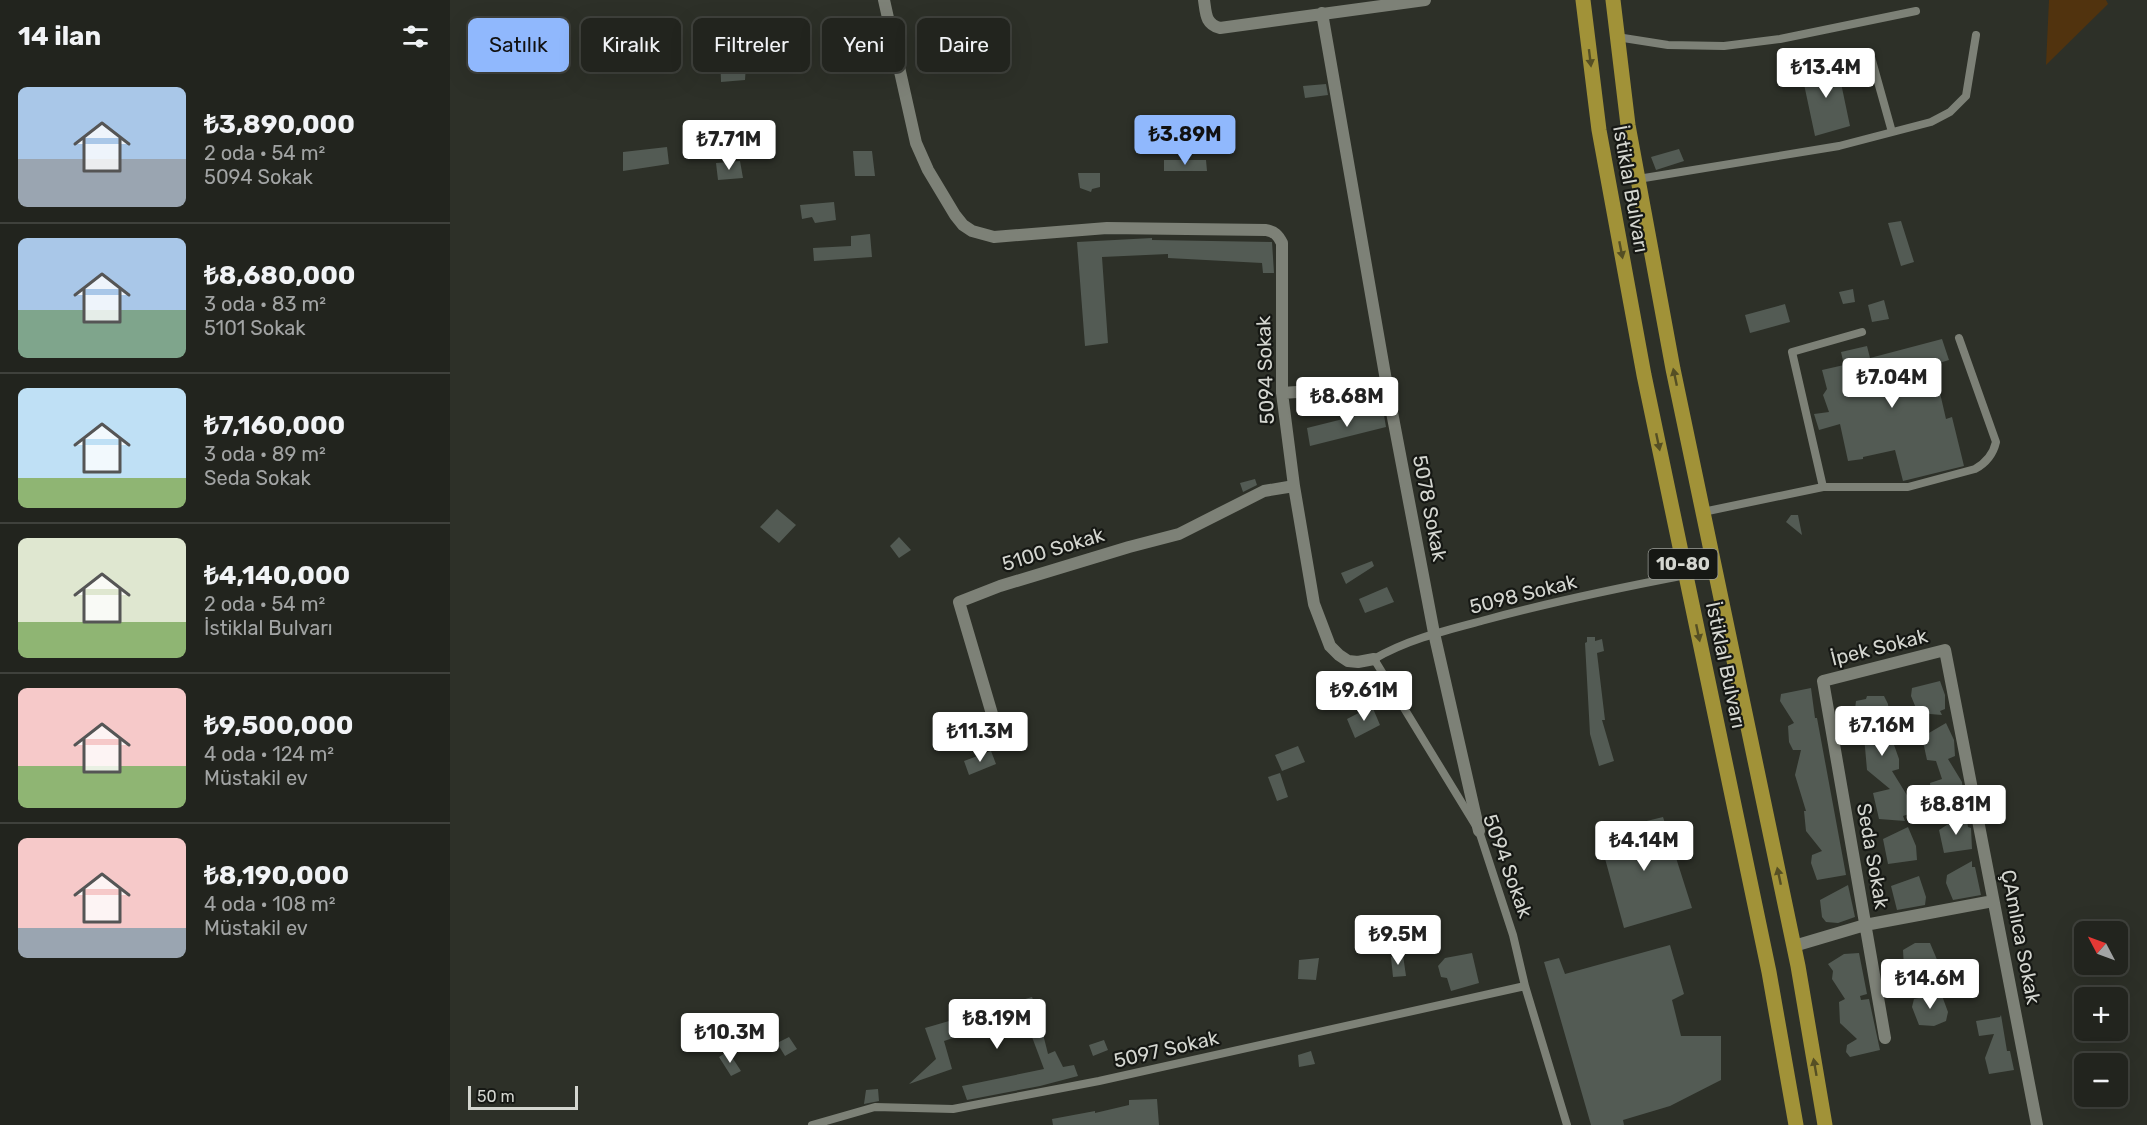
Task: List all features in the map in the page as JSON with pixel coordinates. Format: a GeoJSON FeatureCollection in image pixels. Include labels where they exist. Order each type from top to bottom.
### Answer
{"type":"FeatureCollection","features":[{"type":"Feature","properties":{"kind":"main road","name":"İstiklal Bulvarı"},"geometry":{"type":"LineString","coordinates":[[1583,0],[1599,130],[1644,375],[1769,972],[1796,1125]]}},
{"type":"Feature","properties":{"kind":"main road","name":"İstiklal Bulvarı"},"geometry":{"type":"LineString","coordinates":[[1612,0],[1628,126],[1673,369],[1794,946],[1825,1125]]}},
{"type":"Feature","properties":{"kind":"street","name":"5094 Sokak"},"geometry":{"type":"LineString","coordinates":[[884,0],[916,143],[928,171],[955,215],[972,231],[994,237],[1107,228],[1266,230],[1274,232],[1282,243],[1282,393],[1294,486],[1314,604],[1330,646],[1348,661],[1374,659]]}},
{"type":"Feature","properties":{"kind":"street"},"geometry":{"type":"LineString","coordinates":[[1204,0],[1206,19],[1213,26],[1220,28],[1425,0]]}},
{"type":"Feature","properties":{"kind":"street","name":"5078 Sokak"},"geometry":{"type":"LineString","coordinates":[[1322,13],[1387,386],[1434,633],[1479,831]]}},
{"type":"Feature","properties":{"kind":"street"},"geometry":{"type":"LineString","coordinates":[[1282,393],[1387,386]]}},
{"type":"Feature","properties":{"kind":"street","name":"5100 Sokak"},"geometry":{"type":"LineString","coordinates":[[1000,741],[959,602],[1000,586],[1179,534],[1264,491],[1294,486]]}},
{"type":"Feature","properties":{"kind":"street","name":"İpek Sokak"},"geometry":{"type":"LineString","coordinates":[[1823,681],[1945,650]]}},
{"type":"Feature","properties":{"kind":"street","name":"ÇAmlıca Sokak"},"geometry":{"type":"LineString","coordinates":[[1945,650],[2037,1125]]}},
{"type":"Feature","properties":{"kind":"street","name":"Seda Sokak"},"geometry":{"type":"LineString","coordinates":[[1823,681],[1885,1038]]}},
{"type":"Feature","properties":{"kind":"street"},"geometry":{"type":"LineString","coordinates":[[1794,946],[1865,925],[1994,901]]}},
{"type":"Feature","properties":{"kind":"lane"},"geometry":{"type":"LineString","coordinates":[[1617,37],[1668,45],[1734,46],[1791,37],[1916,11]]}},
{"type":"Feature","properties":{"kind":"lane"},"geometry":{"type":"LineString","coordinates":[[1638,178],[1839,147],[1931,122],[1950,112],[1966,96],[1976,35]]}},
{"type":"Feature","properties":{"kind":"lane"},"geometry":{"type":"LineString","coordinates":[[1871,57],[1892,132]]}},
{"type":"Feature","properties":{"kind":"lane"},"geometry":{"type":"LineString","coordinates":[[1823,487],[1792,352],[1862,332]]}},
{"type":"Feature","properties":{"kind":"lane"},"geometry":{"type":"LineString","coordinates":[[1703,512],[1823,487],[1908,488],[1975,469],[1986,461],[1996,442],[1959,338]]}},
{"type":"Feature","properties":{"kind":"lane","name":"5098 Sokak"},"geometry":{"type":"LineString","coordinates":[[1374,659],[1397,645],[1434,633],[1531,608],[1686,575]]}},
{"type":"Feature","properties":{"kind":"lane","name":"5094 Sokak"},"geometry":{"type":"LineString","coordinates":[[1374,659],[1479,831],[1513,935],[1525,986],[1567,1125]]}},
{"type":"Feature","properties":{"kind":"lane","name":"5097 Sokak"},"geometry":{"type":"LineString","coordinates":[[812,1125],[875,1107],[953,1109],[1100,1081],[1525,986]]}},
{"type":"Feature","properties":{"kind":"shaded area"},"geometry":{"type":"Polygon","coordinates":[[[2049,0],[2106,0],[2108,4],[2046,65],[2049,0]]]}},
{"type":"Feature","properties":{"kind":"building"},"geometry":{"type":"Polygon","coordinates":[[[1837,64],[1850,126],[1815,136],[1801,70],[1837,64]]]}},
{"type":"Feature","properties":{"kind":"building"},"geometry":{"type":"Polygon","coordinates":[[[721,72],[746,72],[745,80],[721,82],[721,72]]]}},
{"type":"Feature","properties":{"kind":"building"},"geometry":{"type":"Polygon","coordinates":[[[1326,84],[1328,95],[1305,98],[1303,86],[1326,84]]]}},
{"type":"Feature","properties":{"kind":"building"},"geometry":{"type":"Polygon","coordinates":[[[667,147],[669,164],[623,171],[623,152],[667,147]]]}},
{"type":"Feature","properties":{"kind":"building"},"geometry":{"type":"Polygon","coordinates":[[[1679,149],[1684,161],[1656,170],[1651,157],[1679,149]]]}},
{"type":"Feature","properties":{"kind":"building"},"geometry":{"type":"Polygon","coordinates":[[[853,151],[872,151],[875,176],[855,176],[853,151]]]}},
{"type":"Feature","properties":{"kind":"building"},"geometry":{"type":"Polygon","coordinates":[[[1164,160],[1206,160],[1207,171],[1164,171],[1164,160]]]}},
{"type":"Feature","properties":{"kind":"building"},"geometry":{"type":"Polygon","coordinates":[[[740,161],[743,178],[718,180],[716,163],[740,161]]]}},
{"type":"Feature","properties":{"kind":"building"},"geometry":{"type":"Polygon","coordinates":[[[1078,173],[1100,173],[1100,187],[1092,189],[1091,192],[1080,188],[1078,173]]]}},
{"type":"Feature","properties":{"kind":"building"},"geometry":{"type":"Polygon","coordinates":[[[834,202],[836,220],[815,223],[812,217],[802,219],[800,205],[834,202]]]}},
{"type":"Feature","properties":{"kind":"building"},"geometry":{"type":"Polygon","coordinates":[[[1901,221],[1914,262],[1901,266],[1888,223],[1901,221]]]}},
{"type":"Feature","properties":{"kind":"building"},"geometry":{"type":"Polygon","coordinates":[[[870,234],[872,257],[814,261],[813,248],[851,246],[851,236],[870,234]]]}},
{"type":"Feature","properties":{"kind":"building"},"geometry":{"type":"Polygon","coordinates":[[[1152,238],[1152,240],[1272,242],[1274,273],[1263,273],[1262,263],[1168,258],[1168,254],[1102,257],[1108,343],[1085,346],[1077,242],[1152,238]]]}},
{"type":"Feature","properties":{"kind":"building"},"geometry":{"type":"Polygon","coordinates":[[[1853,289],[1855,302],[1843,304],[1839,292],[1853,289]]]}},
{"type":"Feature","properties":{"kind":"building"},"geometry":{"type":"Polygon","coordinates":[[[1884,300],[1889,319],[1872,322],[1868,305],[1884,300]]]}},
{"type":"Feature","properties":{"kind":"building"},"geometry":{"type":"Polygon","coordinates":[[[1785,304],[1790,322],[1750,333],[1745,315],[1785,304]]]}},
{"type":"Feature","properties":{"kind":"building"},"geometry":{"type":"Polygon","coordinates":[[[1942,339],[1949,360],[1926,367],[1933,395],[1940,393],[1946,419],[1952,417],[1964,466],[1903,481],[1895,450],[1848,461],[1840,424],[1819,430],[1814,414],[1829,412],[1823,395],[1827,389],[1822,370],[1844,365],[1841,352],[1867,346],[1870,358],[1942,339]]]}},
{"type":"Feature","properties":{"kind":"building"},"geometry":{"type":"Polygon","coordinates":[[[1383,409],[1386,427],[1310,446],[1307,428],[1383,409]]]}},
{"type":"Feature","properties":{"kind":"building"},"geometry":{"type":"Polygon","coordinates":[[[1255,479],[1257,485],[1243,492],[1240,483],[1255,479]]]}},
{"type":"Feature","properties":{"kind":"building"},"geometry":{"type":"Polygon","coordinates":[[[777,509],[796,525],[779,543],[760,527],[777,509]]]}},
{"type":"Feature","properties":{"kind":"building"},"geometry":{"type":"Polygon","coordinates":[[[1791,515],[1798,515],[1802,535],[1786,522],[1791,515]]]}},
{"type":"Feature","properties":{"kind":"building"},"geometry":{"type":"Polygon","coordinates":[[[899,537],[911,550],[899,558],[890,546],[899,537]]]}},
{"type":"Feature","properties":{"kind":"building"},"geometry":{"type":"Polygon","coordinates":[[[1372,561],[1374,566],[1346,584],[1341,573],[1372,561]]]}},
{"type":"Feature","properties":{"kind":"building"},"geometry":{"type":"Polygon","coordinates":[[[1387,587],[1394,602],[1365,613],[1359,599],[1387,587]]]}},
{"type":"Feature","properties":{"kind":"building"},"geometry":{"type":"Polygon","coordinates":[[[1587,637],[1595,637],[1595,641],[1602,639],[1604,651],[1597,653],[1605,720],[1602,720],[1614,761],[1599,766],[1590,734],[1585,643],[1587,637]]]}},
{"type":"Feature","properties":{"kind":"building"},"geometry":{"type":"Polygon","coordinates":[[[1940,681],[1945,695],[1945,709],[1940,711],[1942,715],[1918,713],[1911,696],[1912,688],[1940,681]]]}},
{"type":"Feature","properties":{"kind":"building"},"geometry":{"type":"Polygon","coordinates":[[[1811,688],[1846,875],[1817,880],[1811,863],[1812,855],[1822,851],[1806,831],[1804,811],[1806,811],[1795,775],[1801,750],[1793,750],[1789,742],[1788,726],[1794,723],[1780,701],[1781,694],[1811,688]]]}},
{"type":"Feature","properties":{"kind":"building"},"geometry":{"type":"Polygon","coordinates":[[[1867,696],[1884,696],[1888,704],[1890,724],[1887,725],[1899,759],[1899,769],[1892,771],[1913,805],[1907,803],[1909,814],[1903,816],[1905,821],[1879,819],[1873,793],[1890,789],[1867,770],[1864,736],[1855,709],[1856,701],[1866,699],[1867,696]]]}},
{"type":"Feature","properties":{"kind":"building"},"geometry":{"type":"Polygon","coordinates":[[[1372,706],[1380,725],[1355,738],[1347,719],[1372,706]]]}},
{"type":"Feature","properties":{"kind":"building"},"geometry":{"type":"Polygon","coordinates":[[[1946,723],[1954,740],[1955,756],[1948,759],[1962,782],[1964,809],[1936,807],[1932,803],[1930,783],[1942,779],[1936,761],[1927,760],[1922,737],[1946,723]]]}},
{"type":"Feature","properties":{"kind":"building"},"geometry":{"type":"Polygon","coordinates":[[[1298,746],[1305,762],[1282,771],[1275,755],[1298,746]]]}},
{"type":"Feature","properties":{"kind":"building"},"geometry":{"type":"Polygon","coordinates":[[[991,751],[996,764],[969,775],[964,761],[991,751]]]}},
{"type":"Feature","properties":{"kind":"building"},"geometry":{"type":"Polygon","coordinates":[[[1280,773],[1288,797],[1277,801],[1268,777],[1280,773]]]}},
{"type":"Feature","properties":{"kind":"building"},"geometry":{"type":"Polygon","coordinates":[[[1964,814],[1968,827],[1971,828],[1972,849],[1944,853],[1939,830],[1964,814]]]}},
{"type":"Feature","properties":{"kind":"building"},"geometry":{"type":"Polygon","coordinates":[[[1663,817],[1692,908],[1624,928],[1598,833],[1663,817]]]}},
{"type":"Feature","properties":{"kind":"building"},"geometry":{"type":"Polygon","coordinates":[[[1908,827],[1916,846],[1917,860],[1888,864],[1883,839],[1908,827]]]}},
{"type":"Feature","properties":{"kind":"building"},"geometry":{"type":"Polygon","coordinates":[[[1972,861],[1981,895],[1953,900],[1946,883],[1947,875],[1972,861]]]}},
{"type":"Feature","properties":{"kind":"building"},"geometry":{"type":"Polygon","coordinates":[[[1919,876],[1926,897],[1925,905],[1897,910],[1891,886],[1919,876]]]}},
{"type":"Feature","properties":{"kind":"building"},"geometry":{"type":"Polygon","coordinates":[[[1848,885],[1855,917],[1838,923],[1826,922],[1822,917],[1820,900],[1848,885]]]}},
{"type":"Feature","properties":{"kind":"building"},"geometry":{"type":"Polygon","coordinates":[[[1915,943],[1930,943],[1938,962],[1936,970],[1922,975],[1909,975],[1904,968],[1903,950],[1915,943]]]}},
{"type":"Feature","properties":{"kind":"building"},"geometry":{"type":"Polygon","coordinates":[[[1670,945],[1684,994],[1672,1000],[1681,1036],[1721,1036],[1721,1080],[1670,1106],[1623,1120],[1624,1125],[1591,1125],[1544,962],[1559,958],[1565,974],[1670,945]]]}},
{"type":"Feature","properties":{"kind":"building"},"geometry":{"type":"Polygon","coordinates":[[[1472,953],[1479,983],[1451,991],[1447,978],[1441,977],[1438,966],[1445,958],[1472,953]]]}},
{"type":"Feature","properties":{"kind":"building"},"geometry":{"type":"Polygon","coordinates":[[[1859,953],[1867,994],[1860,996],[1861,1000],[1869,999],[1880,1050],[1850,1057],[1846,1052],[1847,1045],[1857,1039],[1840,1023],[1839,1002],[1845,999],[1832,979],[1833,971],[1828,964],[1844,954],[1859,953]]]}},
{"type":"Feature","properties":{"kind":"building"},"geometry":{"type":"Polygon","coordinates":[[[1403,955],[1406,976],[1393,977],[1391,957],[1403,955]]]}},
{"type":"Feature","properties":{"kind":"building"},"geometry":{"type":"Polygon","coordinates":[[[1319,958],[1316,980],[1298,979],[1299,960],[1319,958]]]}},
{"type":"Feature","properties":{"kind":"building"},"geometry":{"type":"Polygon","coordinates":[[[1941,993],[1948,1012],[1946,1021],[1934,1026],[1919,1025],[1912,1007],[1914,999],[1924,997],[1925,994],[1941,993]]]}},
{"type":"Feature","properties":{"kind":"building"},"geometry":{"type":"Polygon","coordinates":[[[1032,997],[1037,1010],[1034,1011],[1048,1054],[1055,1051],[1063,1067],[1074,1065],[1078,1076],[967,1100],[962,1086],[1044,1069],[1032,1037],[1032,1023],[1017,1028],[1014,1018],[944,1041],[952,1069],[909,1084],[936,1059],[925,1028],[1032,997]]]}},
{"type":"Feature","properties":{"kind":"building"},"geometry":{"type":"Polygon","coordinates":[[[2001,1015],[2007,1051],[2010,1051],[2014,1070],[1989,1074],[1985,1058],[1994,1034],[1979,1036],[1976,1021],[2001,1015]]]}},
{"type":"Feature","properties":{"kind":"building"},"geometry":{"type":"Polygon","coordinates":[[[789,1037],[797,1049],[785,1056],[777,1043],[789,1037]]]}},
{"type":"Feature","properties":{"kind":"building"},"geometry":{"type":"Polygon","coordinates":[[[1104,1040],[1108,1050],[1093,1056],[1089,1045],[1104,1040]]]}},
{"type":"Feature","properties":{"kind":"building"},"geometry":{"type":"Polygon","coordinates":[[[728,1051],[741,1071],[731,1076],[719,1057],[728,1051]]]}},
{"type":"Feature","properties":{"kind":"building"},"geometry":{"type":"Polygon","coordinates":[[[1311,1051],[1315,1064],[1299,1067],[1298,1055],[1311,1051]]]}},
{"type":"Feature","properties":{"kind":"building"},"geometry":{"type":"Polygon","coordinates":[[[878,1089],[879,1101],[864,1104],[866,1090],[878,1089]]]}},
{"type":"Feature","properties":{"kind":"building"},"geometry":{"type":"Polygon","coordinates":[[[1157,1099],[1159,1125],[1053,1125],[1052,1119],[1129,1105],[1129,1100],[1157,1099]]]}}]}
